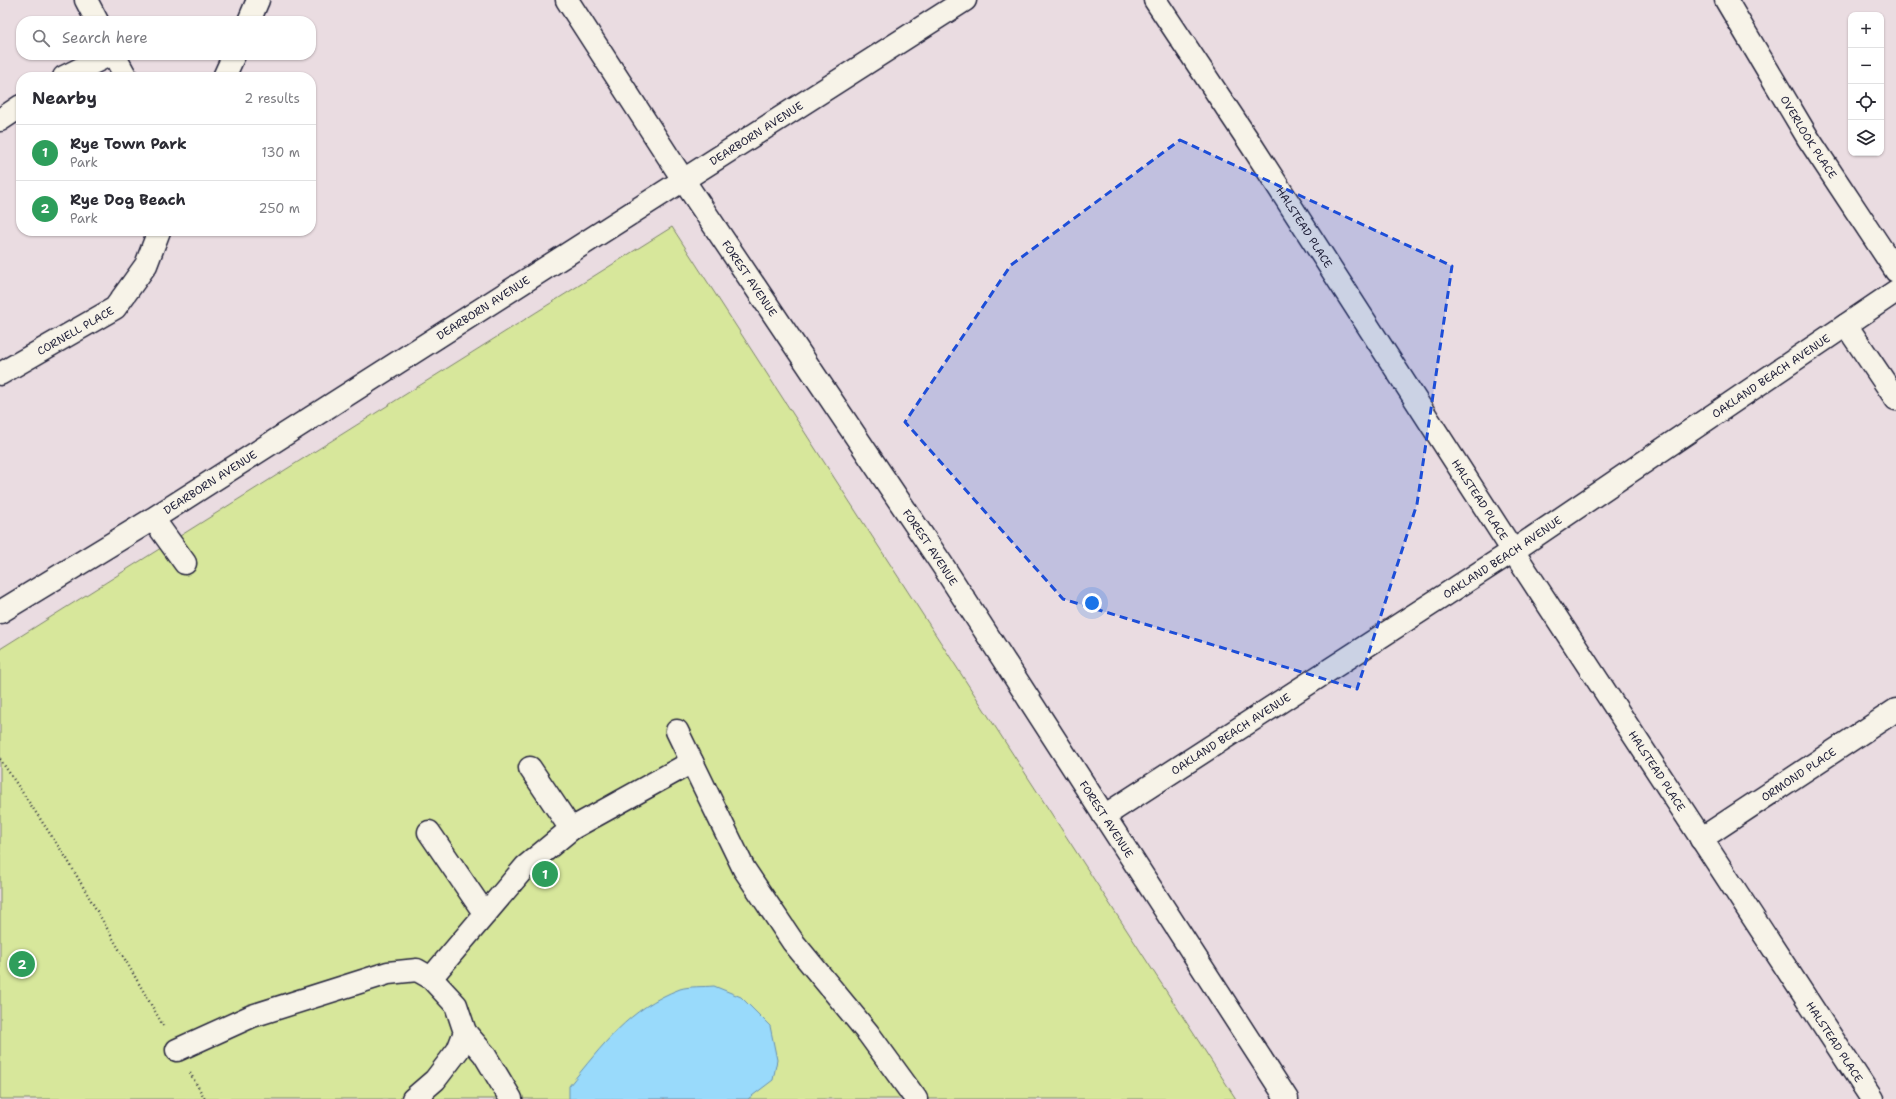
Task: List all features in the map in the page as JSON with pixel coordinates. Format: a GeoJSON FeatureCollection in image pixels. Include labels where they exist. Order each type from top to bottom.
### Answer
{"type":"FeatureCollection","features":[{"type":"Feature","properties":{"kind":"street"},"geometry":{"type":"LineString","coordinates":[[86,0],[94,16]]}},
{"type":"Feature","properties":{"kind":"street"},"geometry":{"type":"LineString","coordinates":[[251,16],[258,0]]}},
{"type":"Feature","properties":{"kind":"street","name":"FOREST AVENUE"},"geometry":{"type":"LineString","coordinates":[[567,0],[684,181],[944,566],[1287,1099]]}},
{"type":"Feature","properties":{"kind":"street","name":"DEARBORN AVENUE"},"geometry":{"type":"LineString","coordinates":[[0,612],[152,520],[965,0]]}},
{"type":"Feature","properties":{"kind":"street","name":"HALSTEAD PLACE"},"geometry":{"type":"LineString","coordinates":[[1155,0],[1252,146],[1512,551],[1872,1099]]}},
{"type":"Feature","properties":{"kind":"street","name":"OVERLOOK PLACE"},"geometry":{"type":"LineString","coordinates":[[1726,0],[1808,138],[1896,271]]}},
{"type":"Feature","properties":{"kind":"street"},"geometry":{"type":"LineString","coordinates":[[74,72],[99,60]]}},
{"type":"Feature","properties":{"kind":"street"},"geometry":{"type":"LineString","coordinates":[[117,60],[123,72]]}},
{"type":"Feature","properties":{"kind":"street"},"geometry":{"type":"LineString","coordinates":[[226,72],[232,60]]}},
{"type":"Feature","properties":{"kind":"street"},"geometry":{"type":"LineString","coordinates":[[0,120],[16,109]]}},
{"type":"Feature","properties":{"kind":"street","name":"CORNELL PLACE"},"geometry":{"type":"LineString","coordinates":[[0,374],[115,308],[146,265],[157,236]]}},
{"type":"Feature","properties":{"kind":"street","name":"OAKLAND BEACH AVENUE"},"geometry":{"type":"LineString","coordinates":[[1104,816],[1512,551],[1896,291]]}},
{"type":"Feature","properties":{"kind":"street"},"geometry":{"type":"LineString","coordinates":[[1846,325],[1896,399]]}},
{"type":"Feature","properties":{"kind":"street"},"geometry":{"type":"LineString","coordinates":[[152,520],[159,527],[185,563]]}},
{"type":"Feature","properties":{"kind":"street","name":"ORMOND PLACE"},"geometry":{"type":"LineString","coordinates":[[1701,839],[1896,710]]}},
{"type":"Feature","properties":{"kind":"street"},"geometry":{"type":"LineString","coordinates":[[677,731],[744,869],[793,942],[868,1033],[916,1099]]}},
{"type":"Feature","properties":{"kind":"street"},"geometry":{"type":"LineString","coordinates":[[431,978],[525,868],[571,829],[692,762]]}},
{"type":"Feature","properties":{"kind":"street"},"geometry":{"type":"LineString","coordinates":[[530,768],[571,829]]}},
{"type":"Feature","properties":{"kind":"street"},"geometry":{"type":"LineString","coordinates":[[429,832],[485,914]]}},
{"type":"Feature","properties":{"kind":"street"},"geometry":{"type":"LineString","coordinates":[[177,1050],[252,1016],[388,973],[417,970],[431,978],[456,1005],[465,1032],[484,1054],[507,1093]]}},
{"type":"Feature","properties":{"kind":"street"},"geometry":{"type":"LineString","coordinates":[[413,1099],[435,1080],[458,1050],[465,1032]]}},
{"type":"Feature","properties":{"kind":"path"},"geometry":{"type":"LineString","coordinates":[[0,759],[67,859],[205,1099]]}},
{"type":"Feature","properties":{"kind":"highlighted area"},"geometry":{"type":"Polygon","coordinates":[[[1180,140],[1452,266],[1417,504],[1357,689],[1063,599],[905,422],[1011,265],[1180,140]]]}},
{"type":"Feature","properties":{"kind":"green space"},"geometry":{"type":"Polygon","coordinates":[[[672,227],[1236,1099],[0,1099],[0,649],[672,227]]]}},
{"type":"Feature","properties":{"kind":"water"},"geometry":{"type":"Polygon","coordinates":[[[714,986],[741,997],[770,1026],[777,1060],[773,1080],[748,1099],[569,1099],[569,1086],[605,1043],[631,1017],[662,997],[680,989],[714,986]]]}},
{"type":"Feature","properties":{"kind":"place","name":"Rye Town Park"},"geometry":{"type":"Point","coordinates":[545,874]}},
{"type":"Feature","properties":{"kind":"place","name":"Rye Dog Beach"},"geometry":{"type":"Point","coordinates":[22,964]}}]}
